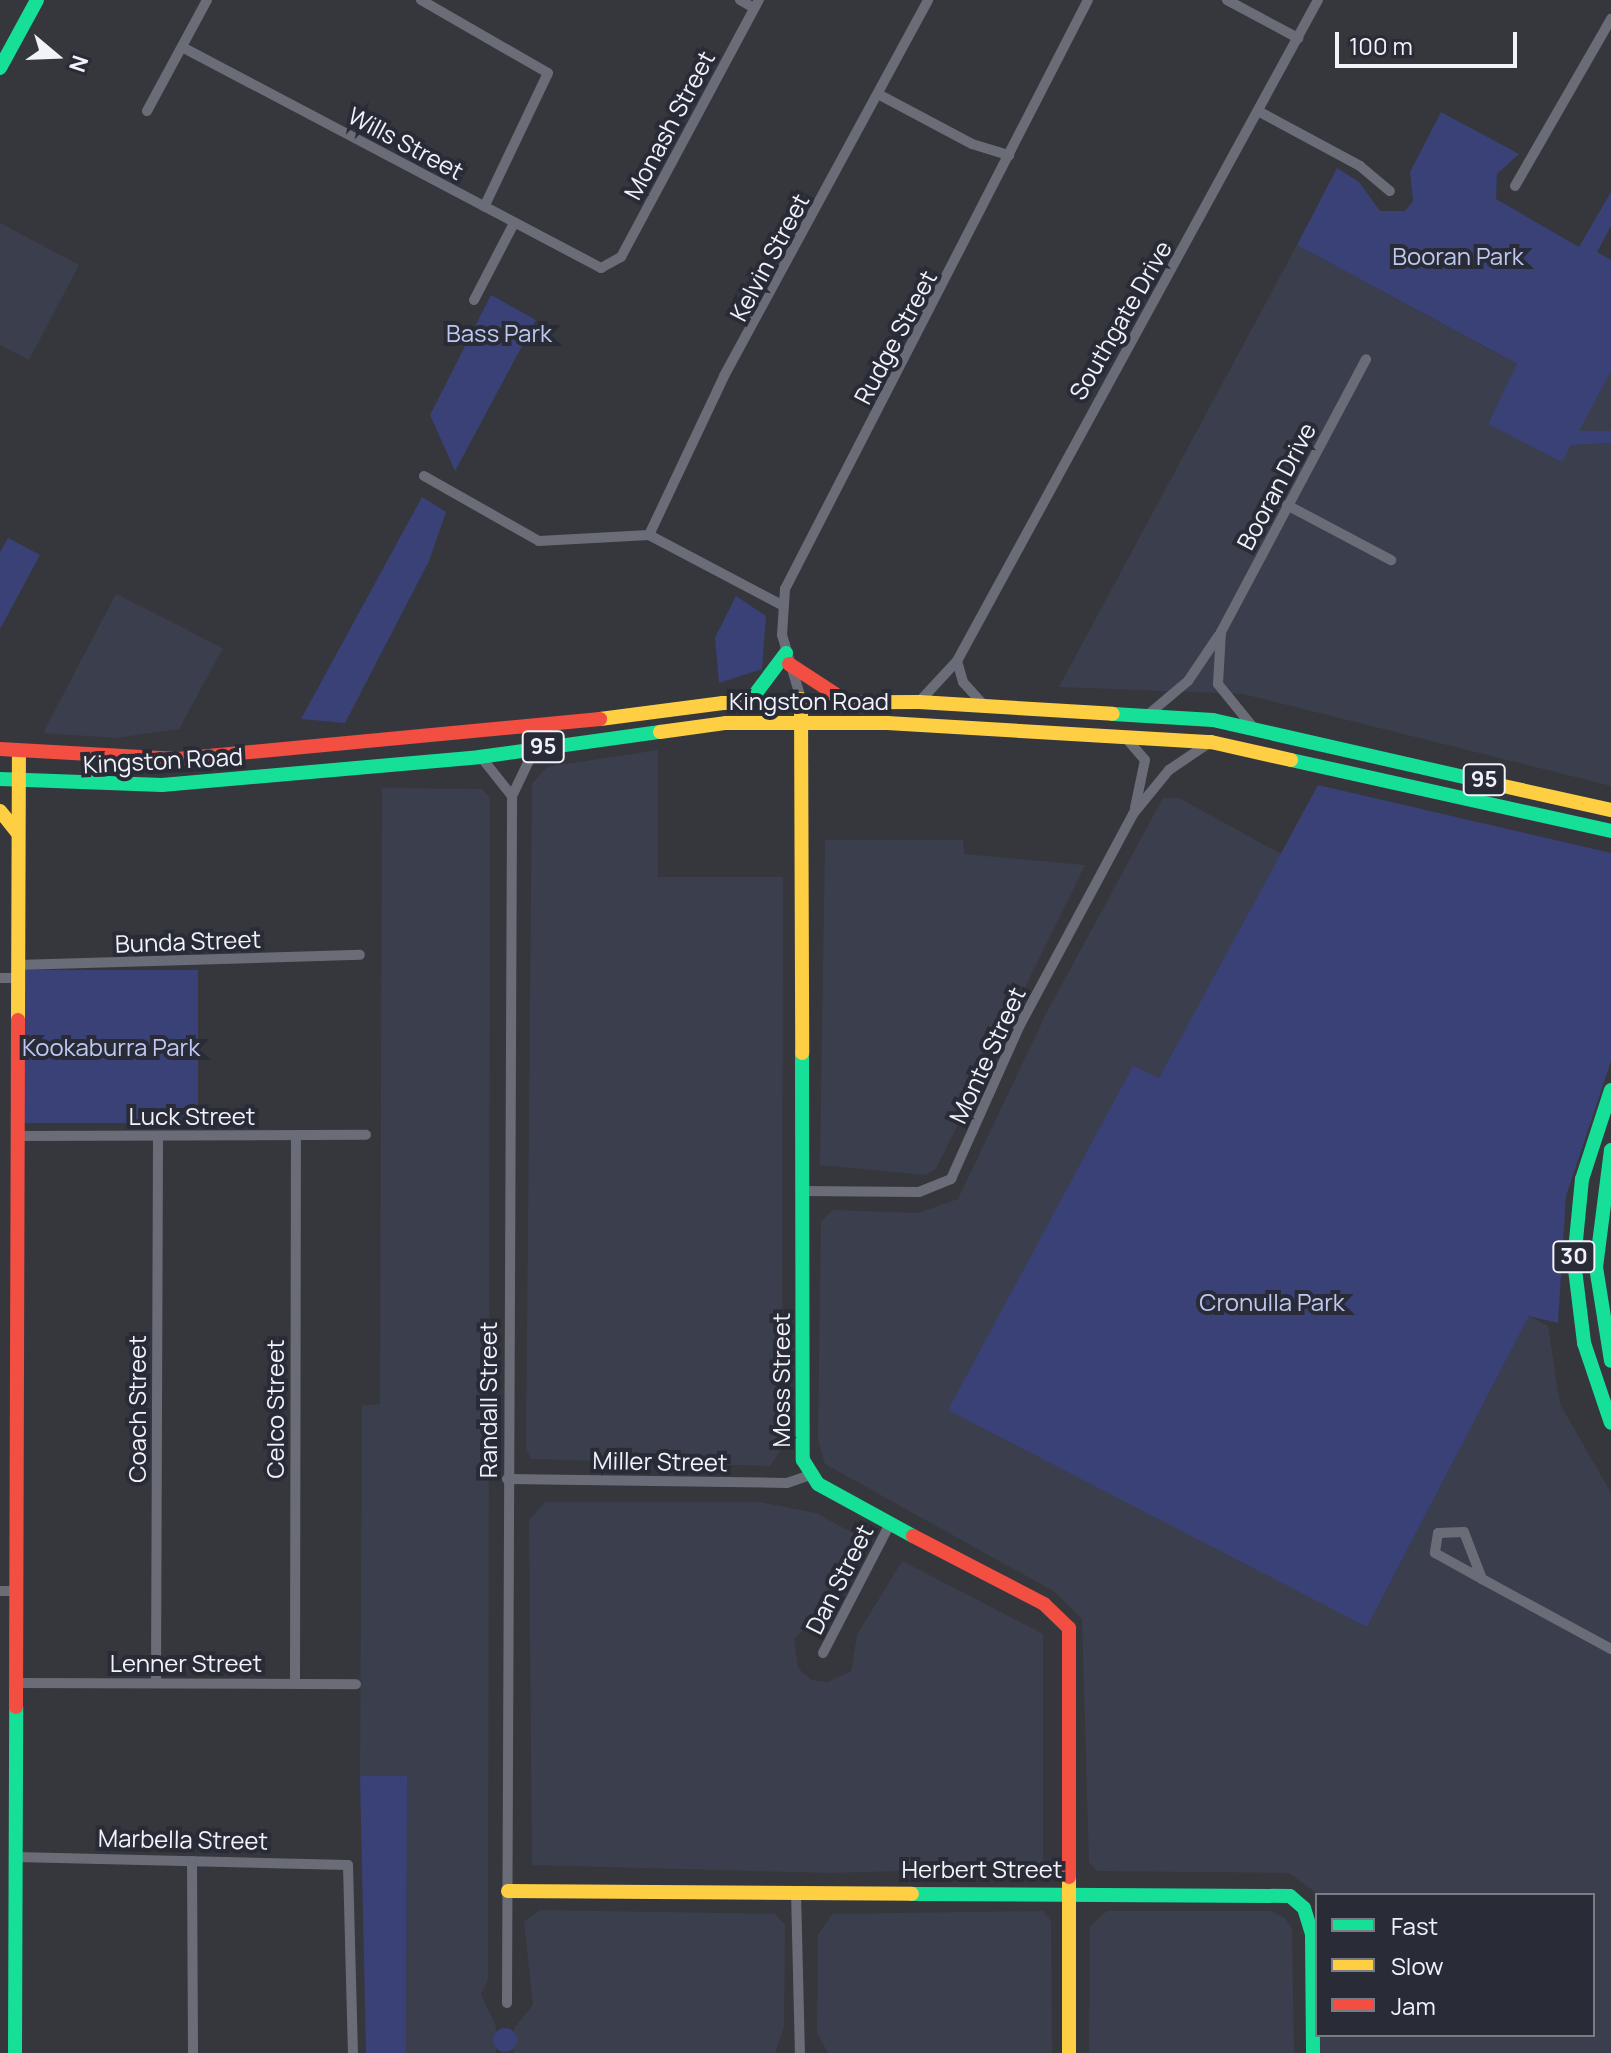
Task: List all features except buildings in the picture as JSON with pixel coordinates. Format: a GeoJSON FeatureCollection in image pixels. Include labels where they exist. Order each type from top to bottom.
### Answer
{"type":"FeatureCollection","features":[{"type":"Feature","properties":{"kind":"main road"},"geometry":{"type":"LineString","coordinates":[[0,68],[37,0]]}},
{"type":"Feature","properties":{"kind":"main road"},"geometry":{"type":"LineString","coordinates":[[750,701],[788,659],[843,699]]}},
{"type":"Feature","properties":{"kind":"main road","name":"Moss Street"},"geometry":{"type":"LineString","coordinates":[[801,699],[804,720],[803,1460],[810,1475],[890,1524],[1052,1609],[1069,1628],[1069,2053]]}},
{"type":"Feature","properties":{"kind":"main road","name":"Kingston Road"},"geometry":{"type":"LineString","coordinates":[[0,749],[177,759],[456,738],[750,701],[843,699],[983,704],[1150,713],[1252,726],[1611,810]]}},
{"type":"Feature","properties":{"kind":"main road","name":"Kingston Road"},"geometry":{"type":"LineString","coordinates":[[0,779],[162,785],[481,757],[689,726],[804,720],[1120,733],[1211,742],[1611,831]]}},
{"type":"Feature","properties":{"kind":"main road"},"geometry":{"type":"LineString","coordinates":[[15,2053],[19,752]]}},
{"type":"Feature","properties":{"kind":"main road"},"geometry":{"type":"LineString","coordinates":[[0,811],[18,833]]}},
{"type":"Feature","properties":{"kind":"main road","name":"30"},"geometry":{"type":"LineString","coordinates":[[1611,1090],[1582,1179],[1574,1261],[1584,1343],[1611,1423]]}},
{"type":"Feature","properties":{"kind":"main road","name":"30"},"geometry":{"type":"LineString","coordinates":[[1611,1150],[1596,1267],[1611,1361]]}},
{"type":"Feature","properties":{"kind":"main road","name":"Herbert Street"},"geometry":{"type":"LineString","coordinates":[[508,1891],[1070,1891],[1290,1896],[1304,1908],[1312,1934],[1313,2053]]}},
{"type":"Feature","properties":{"kind":"street"},"geometry":{"type":"LineString","coordinates":[[147,111],[207,0]]}},
{"type":"Feature","properties":{"kind":"street"},"geometry":{"type":"LineString","coordinates":[[421,0],[548,73],[484,207]]}},
{"type":"Feature","properties":{"kind":"street"},"geometry":{"type":"LineString","coordinates":[[740,0],[756,4]]}},
{"type":"Feature","properties":{"kind":"street","name":"Kelvin Street"},"geometry":{"type":"LineString","coordinates":[[649,535],[724,376],[928,0]]}},
{"type":"Feature","properties":{"kind":"street","name":"Rudge Street"},"geometry":{"type":"LineString","coordinates":[[780,604],[1088,0]]}},
{"type":"Feature","properties":{"kind":"street"},"geometry":{"type":"LineString","coordinates":[[1227,0],[1298,38]]}},
{"type":"Feature","properties":{"kind":"street","name":"Southgate Drive"},"geometry":{"type":"LineString","coordinates":[[919,702],[957,661],[1318,0]]}},
{"type":"Feature","properties":{"kind":"street","name":"Monash Street"},"geometry":{"type":"LineString","coordinates":[[612,266],[756,4]]}},
{"type":"Feature","properties":{"kind":"street"},"geometry":{"type":"LineString","coordinates":[[1515,186],[1611,19]]}},
{"type":"Feature","properties":{"kind":"street","name":"Wills Street"},"geometry":{"type":"LineString","coordinates":[[182,47],[601,268],[612,266]]}},
{"type":"Feature","properties":{"kind":"street"},"geometry":{"type":"LineString","coordinates":[[878,94],[1009,155]]}},
{"type":"Feature","properties":{"kind":"street"},"geometry":{"type":"LineString","coordinates":[[1258,111],[1360,166],[1390,191]]}},
{"type":"Feature","properties":{"kind":"street"},"geometry":{"type":"LineString","coordinates":[[474,300],[514,223]]}},
{"type":"Feature","properties":{"kind":"street","name":"Booran Drive"},"geometry":{"type":"LineString","coordinates":[[1150,713],[1188,681],[1221,632],[1366,359]]}},
{"type":"Feature","properties":{"kind":"street"},"geometry":{"type":"LineString","coordinates":[[424,476],[539,541],[649,535],[780,604],[788,659],[801,699]]}},
{"type":"Feature","properties":{"kind":"street"},"geometry":{"type":"LineString","coordinates":[[1287,505],[1391,560]]}},
{"type":"Feature","properties":{"kind":"street","name":"Booran Drive"},"geometry":{"type":"LineString","coordinates":[[1221,632],[1218,684],[1252,726]]}},
{"type":"Feature","properties":{"kind":"street"},"geometry":{"type":"LineString","coordinates":[[957,661],[965,686],[983,704]]}},
{"type":"Feature","properties":{"kind":"street","name":"Monte Street"},"geometry":{"type":"LineString","coordinates":[[1120,733],[1145,760],[1133,814]]}},
{"type":"Feature","properties":{"kind":"street","name":"Monte Street"},"geometry":{"type":"LineString","coordinates":[[803,1191],[919,1192],[951,1179],[1020,1025],[1133,814],[1169,770],[1211,742]]}},
{"type":"Feature","properties":{"kind":"street","name":"Randall Street"},"geometry":{"type":"LineString","coordinates":[[507,2003],[512,796],[535,748]]}},
{"type":"Feature","properties":{"kind":"street"},"geometry":{"type":"LineString","coordinates":[[481,757],[512,796]]}},
{"type":"Feature","properties":{"kind":"street","name":"Bunda Street"},"geometry":{"type":"LineString","coordinates":[[0,978],[17,971],[360,955]]}},
{"type":"Feature","properties":{"kind":"street","name":"Luck Street"},"geometry":{"type":"LineString","coordinates":[[17,1136],[366,1135]]}},
{"type":"Feature","properties":{"kind":"street","name":"Coach Street"},"geometry":{"type":"LineString","coordinates":[[156,1683],[158,1136]]}},
{"type":"Feature","properties":{"kind":"street","name":"Celco Street"},"geometry":{"type":"LineString","coordinates":[[295,1683],[296,1136]]}},
{"type":"Feature","properties":{"kind":"street","name":"Miller Street"},"geometry":{"type":"LineString","coordinates":[[507,1479],[787,1483],[810,1475]]}},
{"type":"Feature","properties":{"kind":"street","name":"Dan Street"},"geometry":{"type":"LineString","coordinates":[[823,1653],[890,1524]]}},
{"type":"Feature","properties":{"kind":"street"},"geometry":{"type":"LineString","coordinates":[[1482,1579],[1464,1532],[1438,1533],[1435,1553],[1482,1579],[1611,1649]]}},
{"type":"Feature","properties":{"kind":"street"},"geometry":{"type":"LineString","coordinates":[[0,1591],[16,1591]]}},
{"type":"Feature","properties":{"kind":"street","name":"Lenner Street"},"geometry":{"type":"LineString","coordinates":[[16,1683],[356,1684]]}},
{"type":"Feature","properties":{"kind":"street","name":"Marbella Street"},"geometry":{"type":"LineString","coordinates":[[16,1857],[348,1865],[353,2053]]}},
{"type":"Feature","properties":{"kind":"street"},"geometry":{"type":"LineString","coordinates":[[192,1861],[193,2053]]}},
{"type":"Feature","properties":{"kind":"street"},"geometry":{"type":"LineString","coordinates":[[796,1892],[800,2053]]}},
{"type":"Feature","properties":{"kind":"shaded area"},"geometry":{"type":"Polygon","coordinates":[[[0,223],[79,265],[29,360],[0,345],[0,223]]]}},
{"type":"Feature","properties":{"kind":"shaded area"},"geometry":{"type":"Polygon","coordinates":[[[1297,245],[1518,365],[1488,423],[1562,461],[1570,445],[1611,443],[1611,786],[1243,694],[1059,687],[1297,245]]]}},
{"type":"Feature","properties":{"kind":"shaded area"},"geometry":{"type":"Polygon","coordinates":[[[1611,371],[1611,431],[1578,431],[1611,371]]]}},
{"type":"Feature","properties":{"kind":"shaded area"},"geometry":{"type":"Polygon","coordinates":[[[116,594],[223,648],[179,729],[116,738],[43,733],[116,594]]]}},
{"type":"Feature","properties":{"kind":"shaded area"},"geometry":{"type":"Polygon","coordinates":[[[658,750],[658,877],[783,877],[782,1447],[770,1466],[531,1459],[526,1448],[532,784],[547,767],[658,750]]]}},
{"type":"Feature","properties":{"kind":"shaded area"},"geometry":{"type":"Polygon","coordinates":[[[382,788],[482,789],[490,798],[488,1979],[481,1994],[496,2027],[496,2053],[406,2053],[407,1776],[360,1776],[362,1406],[380,1404],[382,788]]]}},
{"type":"Feature","properties":{"kind":"shaded area"},"geometry":{"type":"Polygon","coordinates":[[[1163,798],[1179,798],[1283,855],[1159,1079],[1133,1067],[1367,1627],[1529,1316],[1548,1326],[1560,1404],[1611,1493],[1611,2053],[1318,2053],[1319,2037],[1595,2037],[1595,1893],[1316,1893],[1289,1873],[1097,1871],[1089,1862],[1082,1619],[1055,1592],[825,1464],[818,1440],[821,1221],[833,1210],[918,1213],[958,1199],[1047,1012],[1163,798]]]}},
{"type":"Feature","properties":{"kind":"shaded area"},"geometry":{"type":"Polygon","coordinates":[[[825,840],[963,840],[964,854],[1085,865],[936,1169],[926,1175],[820,1165],[825,840]]]}},
{"type":"Feature","properties":{"kind":"shaded area"},"geometry":{"type":"Polygon","coordinates":[[[545,1502],[760,1502],[816,1513],[856,1535],[819,1614],[794,1639],[798,1668],[811,1680],[828,1682],[851,1671],[857,1635],[902,1561],[1043,1634],[1043,1867],[830,1873],[532,1865],[529,1520],[545,1502]]]}},
{"type":"Feature","properties":{"kind":"shaded area"},"geometry":{"type":"Polygon","coordinates":[[[540,1910],[775,1914],[785,1925],[784,2027],[775,2053],[513,2053],[514,2028],[533,2005],[524,1922],[540,1910]]]}},
{"type":"Feature","properties":{"kind":"shaded area"},"geometry":{"type":"Polygon","coordinates":[[[1043,1911],[1051,1921],[1052,2053],[828,2053],[817,2033],[818,1935],[832,1914],[1043,1911]]]}},
{"type":"Feature","properties":{"kind":"shaded area"},"geometry":{"type":"Polygon","coordinates":[[[1107,1911],[1271,1911],[1285,1918],[1292,1929],[1294,2053],[1089,2053],[1090,1926],[1107,1911]]]}},
{"type":"Feature","properties":{"kind":"green space","name":"Booran Park"},"geometry":{"type":"Polygon","coordinates":[[[1441,112],[1519,154],[1497,174],[1496,199],[1579,247],[1611,192],[1611,226],[1597,252],[1611,260],[1611,371],[1579,431],[1611,431],[1611,443],[1571,445],[1562,462],[1488,424],[1517,364],[1297,245],[1337,168],[1359,182],[1380,211],[1405,211],[1413,201],[1410,172],[1441,112]]]}},
{"type":"Feature","properties":{"kind":"green space","name":"Bass Park"},"geometry":{"type":"Polygon","coordinates":[[[491,295],[536,320],[455,471],[430,415],[491,295]]]}},
{"type":"Feature","properties":{"kind":"green space"},"geometry":{"type":"Polygon","coordinates":[[[422,497],[446,512],[429,561],[345,723],[301,719],[422,497]]]}},
{"type":"Feature","properties":{"kind":"green space"},"geometry":{"type":"Polygon","coordinates":[[[8,538],[40,555],[0,629],[0,552],[8,538]]]}},
{"type":"Feature","properties":{"kind":"green space"},"geometry":{"type":"Polygon","coordinates":[[[736,596],[766,616],[762,669],[719,683],[715,638],[736,596]]]}},
{"type":"Feature","properties":{"kind":"green space","name":"Cronulla Park"},"geometry":{"type":"Polygon","coordinates":[[[1318,785],[1611,853],[1611,1061],[1566,1196],[1558,1323],[1529,1316],[1367,1627],[948,1410],[1133,1066],[1159,1078],[1318,785]]]}},
{"type":"Feature","properties":{"kind":"green space","name":"Kookaburra Park"},"geometry":{"type":"Polygon","coordinates":[[[24,970],[198,970],[198,1123],[24,1123],[24,970]]]}},
{"type":"Feature","properties":{"kind":"green space"},"geometry":{"type":"Polygon","coordinates":[[[360,1776],[407,1776],[406,2053],[366,2053],[360,1776]]]}},
{"type":"Feature","properties":{"kind":"green space"},"geometry":{"type":"Polygon","coordinates":[[[505,2028],[516,2035],[517,2040],[510,2051],[505,2052],[494,2045],[493,2040],[500,2029],[505,2028]]]}},
{"type":"Feature","properties":{"kind":"traffic: fast"},"geometry":{"type":"LineString","coordinates":[[0,68],[37,0]]}},
{"type":"Feature","properties":{"kind":"traffic: fast"},"geometry":{"type":"LineString","coordinates":[[750,701],[786,653]]}},
{"type":"Feature","properties":{"kind":"traffic: fast"},"geometry":{"type":"LineString","coordinates":[[1113,714],[1213,720],[1499,785]]}},
{"type":"Feature","properties":{"kind":"traffic: fast"},"geometry":{"type":"LineString","coordinates":[[0,779],[162,785],[479,757],[660,732]]}},
{"type":"Feature","properties":{"kind":"traffic: fast"},"geometry":{"type":"LineString","coordinates":[[1291,760],[1611,831]]}},
{"type":"Feature","properties":{"kind":"traffic: fast"},"geometry":{"type":"LineString","coordinates":[[802,1053],[803,1460],[818,1484],[913,1536]]}},
{"type":"Feature","properties":{"kind":"traffic: fast"},"geometry":{"type":"LineString","coordinates":[[1611,1090],[1582,1179],[1574,1261],[1584,1343],[1611,1423]]}},
{"type":"Feature","properties":{"kind":"traffic: fast"},"geometry":{"type":"LineString","coordinates":[[1611,1150],[1596,1267],[1611,1361]]}},
{"type":"Feature","properties":{"kind":"traffic: fast"},"geometry":{"type":"LineString","coordinates":[[15,2053],[16,1707]]}},
{"type":"Feature","properties":{"kind":"traffic: fast"},"geometry":{"type":"LineString","coordinates":[[912,1894],[1290,1896],[1304,1908],[1312,1934],[1313,2053]]}},
{"type":"Feature","properties":{"kind":"traffic: slow"},"geometry":{"type":"LineString","coordinates":[[801,699],[802,1053]]}},
{"type":"Feature","properties":{"kind":"traffic: slow"},"geometry":{"type":"LineString","coordinates":[[600,719],[723,703],[919,702],[1113,714]]}},
{"type":"Feature","properties":{"kind":"traffic: slow"},"geometry":{"type":"LineString","coordinates":[[660,732],[726,723],[887,723],[1211,742],[1291,760]]}},
{"type":"Feature","properties":{"kind":"traffic: slow"},"geometry":{"type":"LineString","coordinates":[[18,1020],[19,752]]}},
{"type":"Feature","properties":{"kind":"traffic: slow"},"geometry":{"type":"LineString","coordinates":[[1499,785],[1611,810]]}},
{"type":"Feature","properties":{"kind":"traffic: slow"},"geometry":{"type":"LineString","coordinates":[[0,811],[18,833]]}},
{"type":"Feature","properties":{"kind":"traffic: slow"},"geometry":{"type":"LineString","coordinates":[[1069,1877],[1069,2053]]}},
{"type":"Feature","properties":{"kind":"traffic: slow"},"geometry":{"type":"LineString","coordinates":[[508,1891],[912,1894]]}},
{"type":"Feature","properties":{"kind":"traffic: jam"},"geometry":{"type":"LineString","coordinates":[[789,664],[843,699]]}},
{"type":"Feature","properties":{"kind":"traffic: jam"},"geometry":{"type":"LineString","coordinates":[[0,749],[177,759],[600,719]]}},
{"type":"Feature","properties":{"kind":"traffic: jam"},"geometry":{"type":"LineString","coordinates":[[16,1707],[18,1020]]}},
{"type":"Feature","properties":{"kind":"traffic: jam"},"geometry":{"type":"LineString","coordinates":[[913,1536],[1044,1604],[1069,1628],[1069,1877]]}}]}
